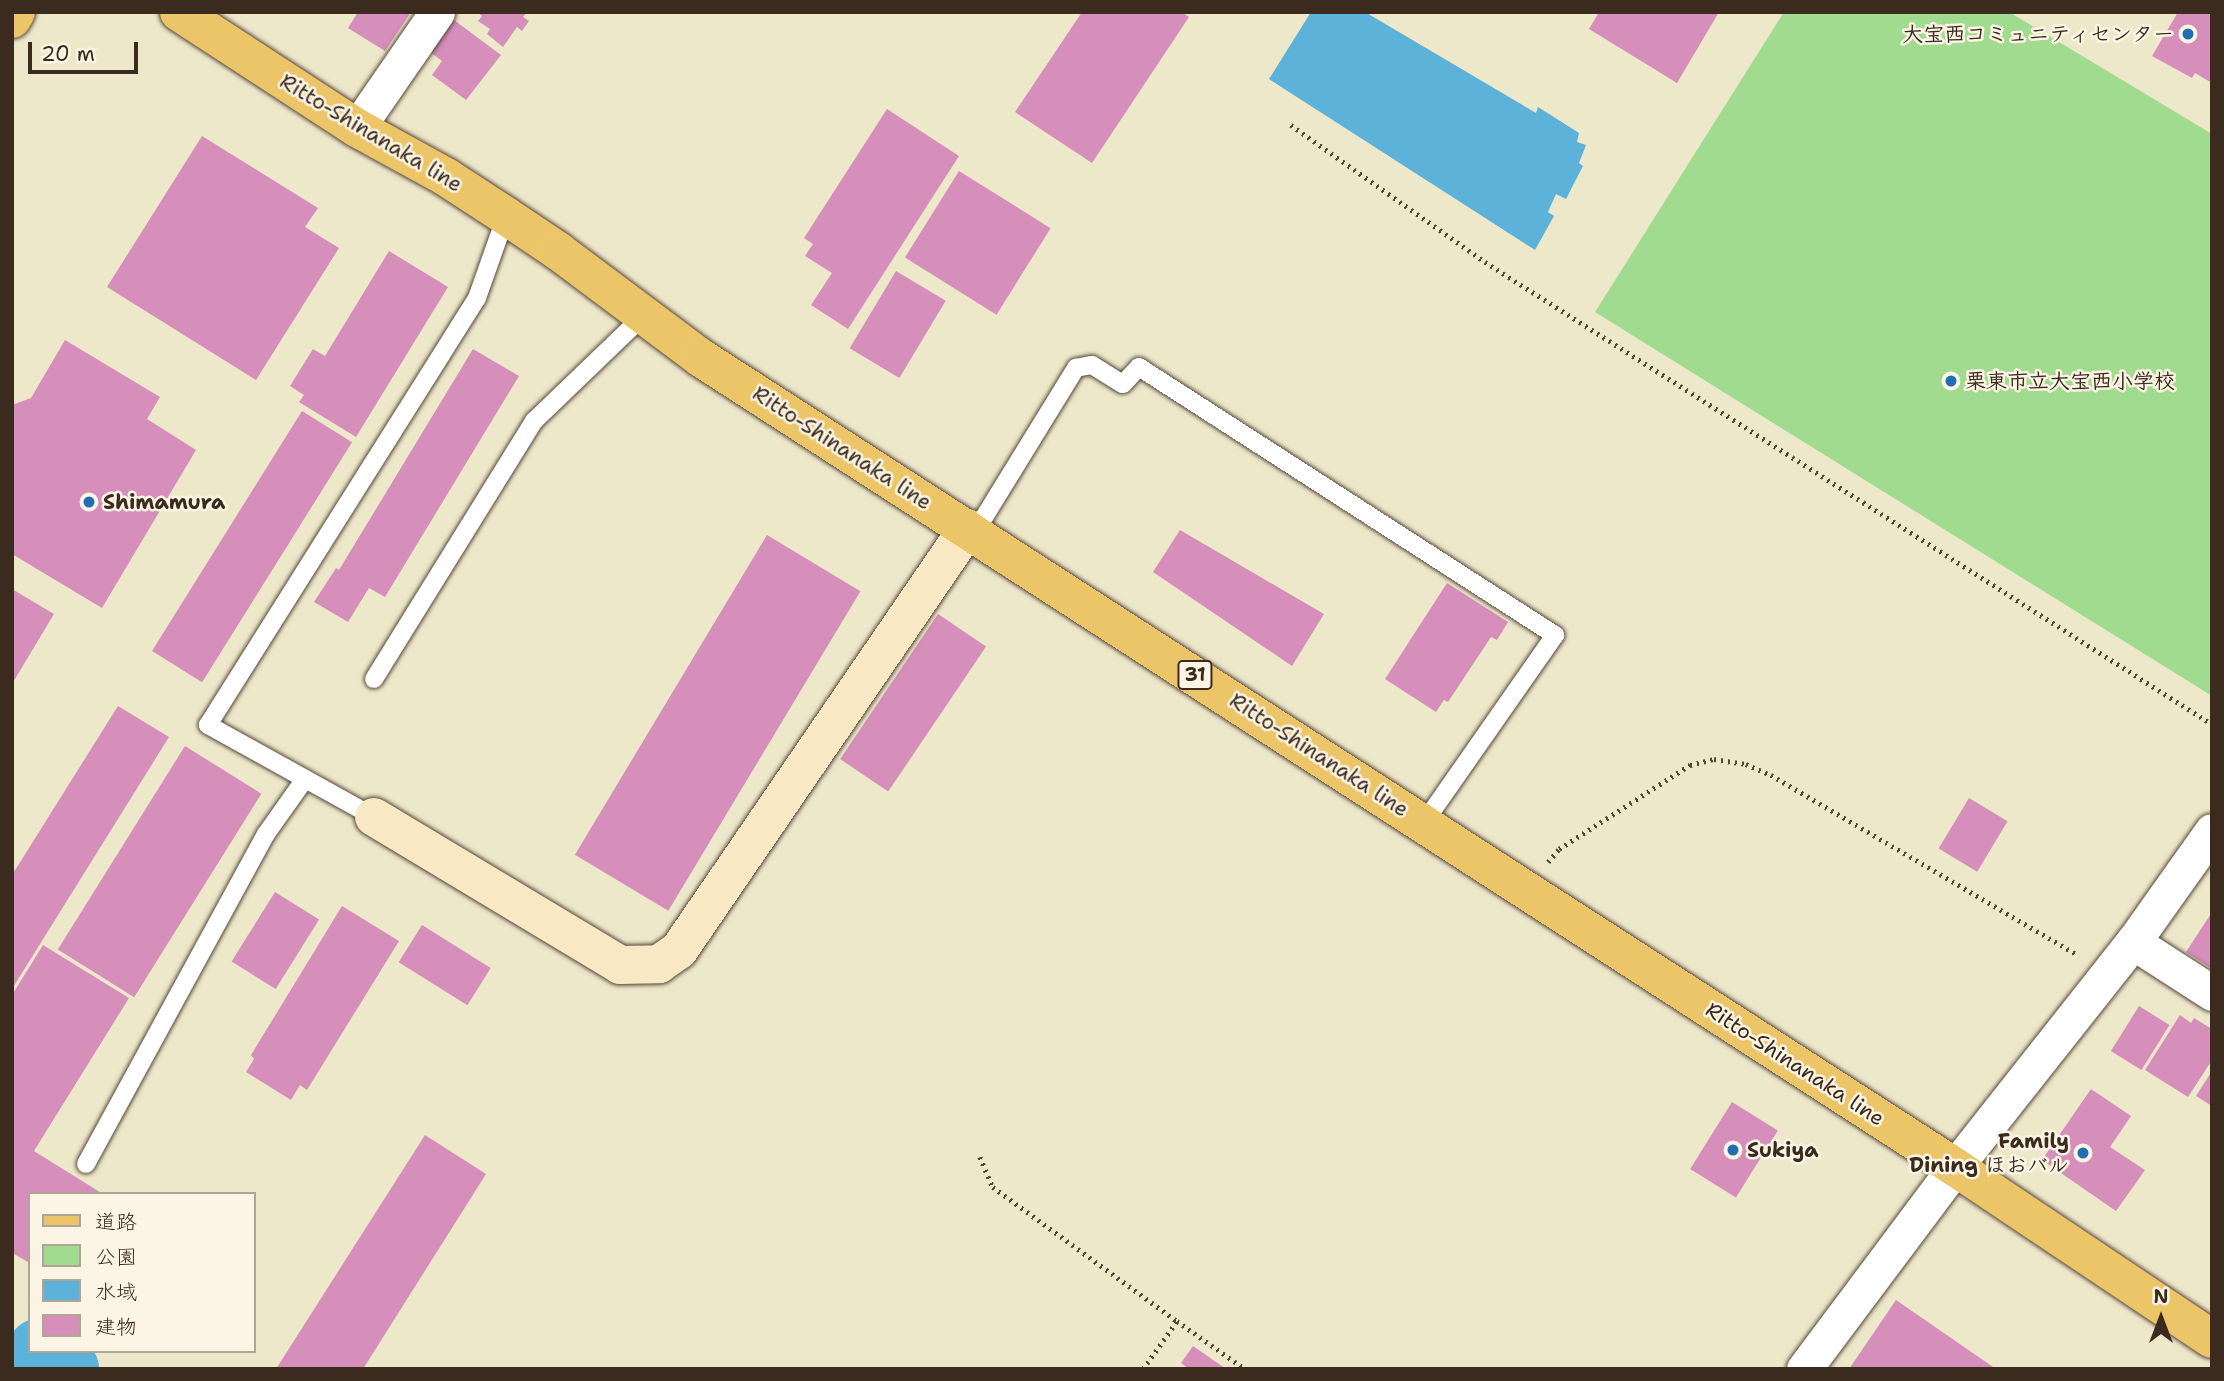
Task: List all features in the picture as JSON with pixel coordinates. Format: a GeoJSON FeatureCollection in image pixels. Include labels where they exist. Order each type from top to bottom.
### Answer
{"type":"FeatureCollection","features":[{"type":"Feature","properties":{"kind":"main road"},"geometry":{"type":"LineString","coordinates":[[12,19],[16,12]]}},
{"type":"Feature","properties":{"kind":"main road","name":"Ritto-Shinanaka line"},"geometry":{"type":"LineString","coordinates":[[179,12],[357,128],[446,177],[506,216],[701,358],[1955,1167],[2212,1339]]}},
{"type":"Feature","properties":{"kind":"street"},"geometry":{"type":"LineString","coordinates":[[357,128],[437,12]]}},
{"type":"Feature","properties":{"kind":"street"},"geometry":{"type":"LineString","coordinates":[[374,817],[620,965],[659,964],[679,950],[971,530]]}},
{"type":"Feature","properties":{"kind":"street"},"geometry":{"type":"LineString","coordinates":[[1804,1369],[1955,1167],[2133,942],[2212,831]]}},
{"type":"Feature","properties":{"kind":"street"},"geometry":{"type":"LineString","coordinates":[[2133,942],[2212,993]]}},
{"type":"Feature","properties":{"kind":"lane"},"geometry":{"type":"LineString","coordinates":[[374,817],[208,725],[477,298],[506,216]]}},
{"type":"Feature","properties":{"kind":"lane"},"geometry":{"type":"LineString","coordinates":[[374,679],[534,421],[643,315]]}},
{"type":"Feature","properties":{"kind":"lane"},"geometry":{"type":"LineString","coordinates":[[971,530],[1076,368],[1092,365],[1123,384],[1139,367],[1555,635],[1424,823]]}},
{"type":"Feature","properties":{"kind":"lane"},"geometry":{"type":"LineString","coordinates":[[86,1164],[266,834],[305,779]]}},
{"type":"Feature","properties":{"kind":"path"},"geometry":{"type":"LineString","coordinates":[[1291,125],[1485,262],[2212,724]]}},
{"type":"Feature","properties":{"kind":"path"},"geometry":{"type":"LineString","coordinates":[[1525,889],[1559,849],[1690,765],[1714,759],[1746,764],[1771,775],[2108,974]]}},
{"type":"Feature","properties":{"kind":"path"},"geometry":{"type":"LineString","coordinates":[[980,1157],[993,1188],[1245,1369]]}},
{"type":"Feature","properties":{"kind":"path"},"geometry":{"type":"LineString","coordinates":[[1143,1369],[1177,1321]]}},
{"type":"Feature","properties":{"kind":"green space","name":"栗東市立大宝西小学校"},"geometry":{"type":"Polygon","coordinates":[[[1784,12],[2009,12],[2212,134],[2212,696],[1595,312],[1784,12]]]}},
{"type":"Feature","properties":{"kind":"water"},"geometry":{"type":"Polygon","coordinates":[[[1311,12],[1365,12],[1536,113],[1538,107],[1579,133],[1577,142],[1586,145],[1579,163],[1583,166],[1566,199],[1556,194],[1548,212],[1554,216],[1535,250],[1269,79],[1311,12]]]}},
{"type":"Feature","properties":{"kind":"building"},"geometry":{"type":"Polygon","coordinates":[[[358,12],[411,12],[385,51],[348,28],[358,12]]]}},
{"type":"Feature","properties":{"kind":"building"},"geometry":{"type":"Polygon","coordinates":[[[477,12],[527,12],[523,17],[529,21],[522,31],[517,27],[503,47],[487,34],[490,29],[478,21],[482,16],[477,12]]]}},
{"type":"Feature","properties":{"kind":"building"},"geometry":{"type":"Polygon","coordinates":[[[1082,12],[1182,12],[1189,17],[1092,163],[1015,112],[1082,12]]]}},
{"type":"Feature","properties":{"kind":"building"},"geometry":{"type":"Polygon","coordinates":[[[1599,12],[1719,12],[1677,83],[1589,29],[1599,12]]]}},
{"type":"Feature","properties":{"kind":"building","name":"大宝西コミュニティセンター"},"geometry":{"type":"Polygon","coordinates":[[[2178,12],[2212,12],[2212,83],[2195,73],[2192,78],[2152,56],[2178,12]]]}},
{"type":"Feature","properties":{"kind":"building"},"geometry":{"type":"Polygon","coordinates":[[[454,20],[501,55],[466,100],[432,75],[442,61],[430,52],[454,20]]]}},
{"type":"Feature","properties":{"kind":"building"},"geometry":{"type":"Polygon","coordinates":[[[887,109],[959,156],[848,329],[811,305],[832,273],[805,256],[813,244],[804,238],[887,109]]]}},
{"type":"Feature","properties":{"kind":"building"},"geometry":{"type":"Polygon","coordinates":[[[202,136],[318,208],[305,227],[339,248],[256,380],[107,287],[202,136]]]}},
{"type":"Feature","properties":{"kind":"building"},"geometry":{"type":"Polygon","coordinates":[[[959,171],[1051,228],[997,315],[905,258],[959,171]]]}},
{"type":"Feature","properties":{"kind":"building"},"geometry":{"type":"Polygon","coordinates":[[[389,251],[448,287],[356,437],[299,402],[304,395],[290,386],[313,349],[325,356],[389,251]]]}},
{"type":"Feature","properties":{"kind":"building"},"geometry":{"type":"Polygon","coordinates":[[[896,271],[946,301],[899,378],[850,348],[896,271]]]}},
{"type":"Feature","properties":{"kind":"building","name":"Shimamura"},"geometry":{"type":"Polygon","coordinates":[[[65,340],[160,397],[147,419],[196,450],[102,608],[12,554],[12,405],[31,398],[65,340]]]}},
{"type":"Feature","properties":{"kind":"building"},"geometry":{"type":"Polygon","coordinates":[[[473,349],[519,376],[385,597],[369,588],[348,622],[314,602],[336,568],[339,570],[473,349]]]}},
{"type":"Feature","properties":{"kind":"building"},"geometry":{"type":"Polygon","coordinates":[[[302,411],[352,442],[202,682],[152,651],[302,411]]]}},
{"type":"Feature","properties":{"kind":"building"},"geometry":{"type":"Polygon","coordinates":[[[1180,530],[1324,614],[1292,666],[1153,572],[1180,530]]]}},
{"type":"Feature","properties":{"kind":"building"},"geometry":{"type":"Polygon","coordinates":[[[767,535],[860,591],[668,911],[575,855],[767,535]]]}},
{"type":"Feature","properties":{"kind":"building"},"geometry":{"type":"Polygon","coordinates":[[[1447,583],[1508,622],[1497,640],[1491,637],[1448,702],[1444,700],[1436,712],[1385,679],[1447,583]]]}},
{"type":"Feature","properties":{"kind":"building"},"geometry":{"type":"Polygon","coordinates":[[[12,589],[54,614],[12,684],[12,589]]]}},
{"type":"Feature","properties":{"kind":"building"},"geometry":{"type":"Polygon","coordinates":[[[938,614],[986,646],[888,792],[840,759],[938,614]]]}},
{"type":"Feature","properties":{"kind":"building"},"geometry":{"type":"Polygon","coordinates":[[[118,706],[169,737],[12,989],[12,875],[118,706]]]}},
{"type":"Feature","properties":{"kind":"building"},"geometry":{"type":"Polygon","coordinates":[[[185,746],[261,794],[134,997],[58,950],[185,746]]]}},
{"type":"Feature","properties":{"kind":"building"},"geometry":{"type":"Polygon","coordinates":[[[1969,798],[2008,821],[1977,872],[1939,849],[1969,798]]]}},
{"type":"Feature","properties":{"kind":"building"},"geometry":{"type":"Polygon","coordinates":[[[275,892],[319,920],[276,989],[232,962],[275,892]]]}},
{"type":"Feature","properties":{"kind":"building"},"geometry":{"type":"Polygon","coordinates":[[[342,906],[399,941],[307,1090],[300,1085],[291,1100],[246,1072],[254,1059],[251,1055],[342,906]]]}},
{"type":"Feature","properties":{"kind":"building"},"geometry":{"type":"Polygon","coordinates":[[[2212,912],[2212,969],[2186,952],[2212,912]]]}},
{"type":"Feature","properties":{"kind":"building"},"geometry":{"type":"Polygon","coordinates":[[[422,925],[491,968],[467,1005],[399,962],[422,925]]]}},
{"type":"Feature","properties":{"kind":"building"},"geometry":{"type":"Polygon","coordinates":[[[43,945],[129,998],[34,1151],[100,1192],[28,1192],[28,1262],[12,1253],[12,995],[43,945]]]}},
{"type":"Feature","properties":{"kind":"building"},"geometry":{"type":"Polygon","coordinates":[[[2139,1006],[2170,1025],[2141,1070],[2111,1051],[2139,1006]]]}},
{"type":"Feature","properties":{"kind":"building"},"geometry":{"type":"Polygon","coordinates":[[[2180,1015],[2191,1023],[2194,1018],[2212,1029],[2212,1060],[2188,1097],[2145,1070],[2180,1015]]]}},
{"type":"Feature","properties":{"kind":"building"},"geometry":{"type":"Polygon","coordinates":[[[2212,1071],[2212,1106],[2196,1096],[2212,1071]]]}},
{"type":"Feature","properties":{"kind":"building","name":"Family Dining ほおバル"},"geometry":{"type":"Polygon","coordinates":[[[2091,1089],[2131,1116],[2110,1147],[2145,1170],[2116,1211],[2042,1160],[2091,1089]]]}},
{"type":"Feature","properties":{"kind":"building","name":"Sukiya"},"geometry":{"type":"Polygon","coordinates":[[[1732,1102],[1778,1131],[1736,1198],[1690,1169],[1732,1102]]]}},
{"type":"Feature","properties":{"kind":"building"},"geometry":{"type":"Polygon","coordinates":[[[425,1135],[486,1174],[363,1369],[276,1369],[425,1135]]]}},
{"type":"Feature","properties":{"kind":"building"},"geometry":{"type":"Polygon","coordinates":[[[1896,1300],[1996,1369],[1849,1369],[1896,1300]]]}},
{"type":"Feature","properties":{"kind":"building"},"geometry":{"type":"Polygon","coordinates":[[[1193,1346],[1226,1369],[1189,1369],[1181,1363],[1193,1346]]]}},
{"type":"Feature","properties":{"kind":"waterway"},"geometry":{"type":"LineString","coordinates":[[43,1353],[66,1369]]}},
{"type":"Feature","properties":{"kind":"place","name":"大宝西コミュニティセンター"},"geometry":{"type":"Point","coordinates":[2188,34]}},
{"type":"Feature","properties":{"kind":"place","name":"栗東市立大宝西小学校"},"geometry":{"type":"Point","coordinates":[1951,381]}},
{"type":"Feature","properties":{"kind":"place","name":"Shimamura"},"geometry":{"type":"Point","coordinates":[89,502]}},
{"type":"Feature","properties":{"kind":"place","name":"Sukiya"},"geometry":{"type":"Point","coordinates":[1733,1150]}},
{"type":"Feature","properties":{"kind":"place","name":"Family Dining ほおバル"},"geometry":{"type":"Point","coordinates":[2083,1153]}}]}
